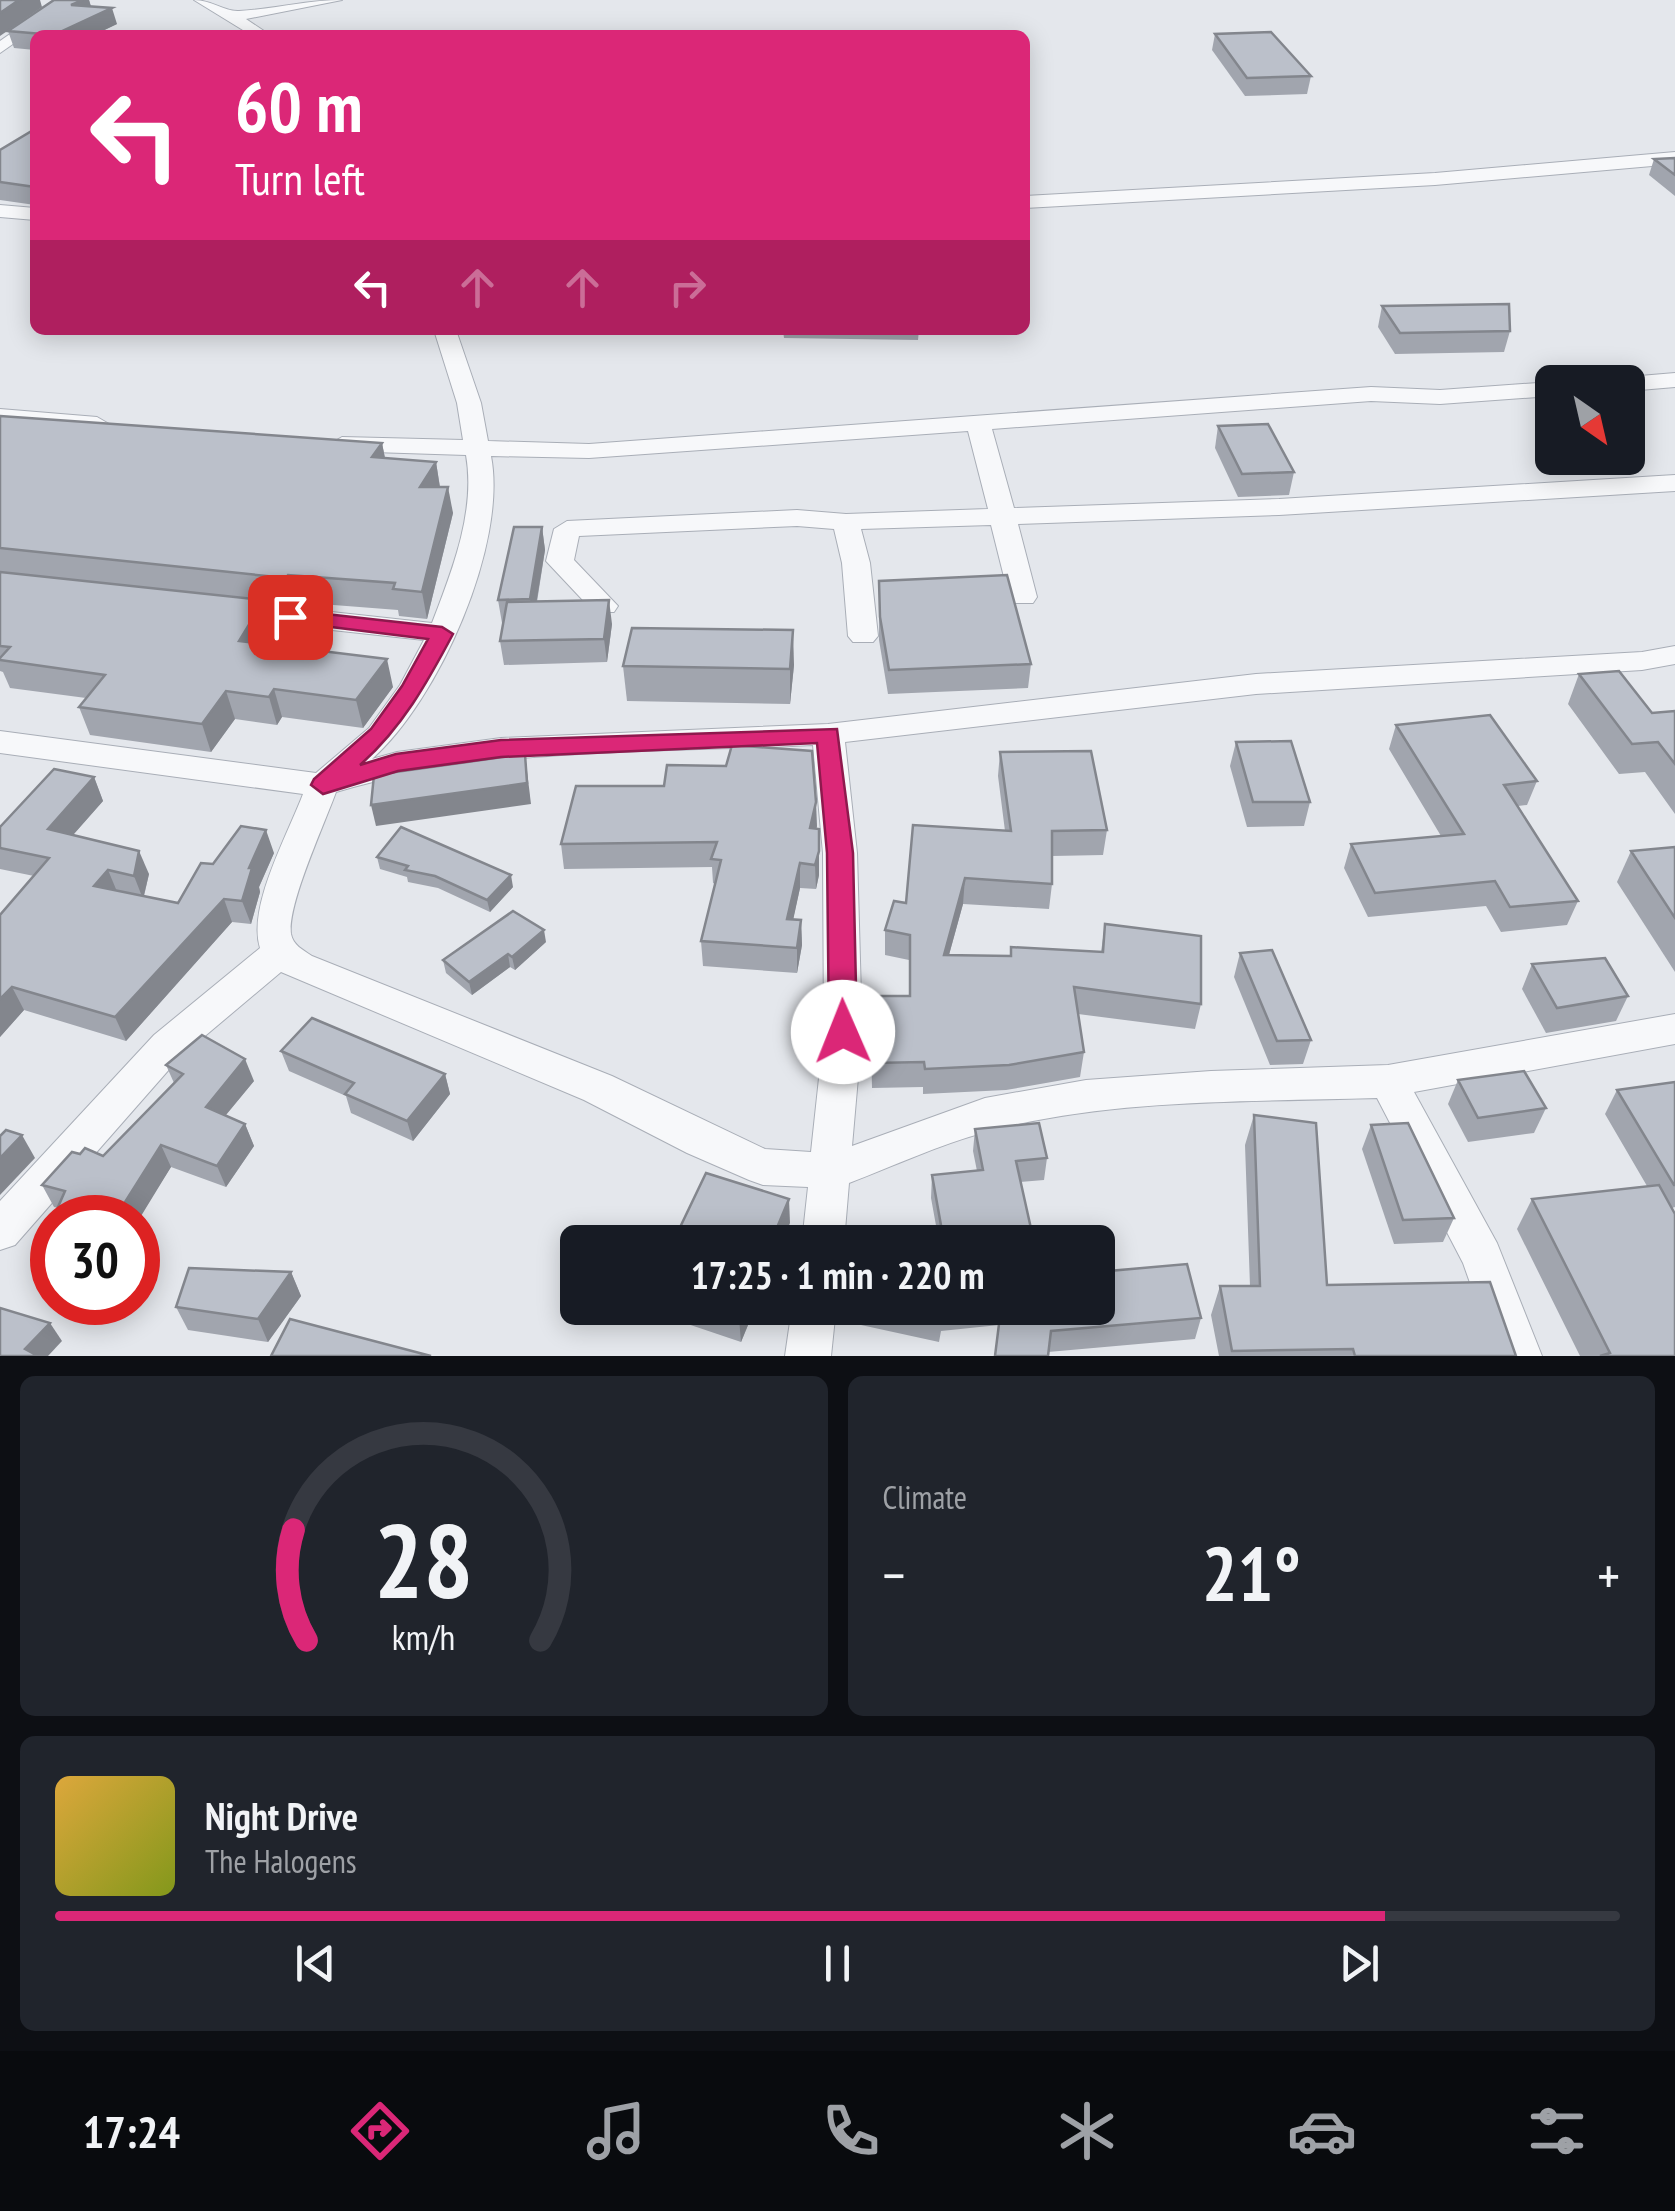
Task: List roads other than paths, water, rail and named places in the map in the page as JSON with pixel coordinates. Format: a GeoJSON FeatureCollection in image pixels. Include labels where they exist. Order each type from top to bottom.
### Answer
{"type":"FeatureCollection","features":[{"type":"Feature","properties":{"kind":"street"},"geometry":{"type":"LineString","coordinates":[[0,48],[70,0]]}},
{"type":"Feature","properties":{"kind":"street"},"geometry":{"type":"LineString","coordinates":[[201,0],[254,30]]}},
{"type":"Feature","properties":{"kind":"street"},"geometry":{"type":"LineString","coordinates":[[232,17],[335,0]]}},
{"type":"Feature","properties":{"kind":"street"},"geometry":{"type":"LineString","coordinates":[[1030,202],[1435,179],[1675,158]]}},
{"type":"Feature","properties":{"kind":"street"},"geometry":{"type":"LineString","coordinates":[[0,211],[30,214]]}},
{"type":"Feature","properties":{"kind":"street"},"geometry":{"type":"LineString","coordinates":[[447,335],[469,403],[482,474],[470,561],[442,634],[412,688],[380,734],[323,785],[277,906],[273,932],[280,952],[299,966],[464,1030],[764,1167],[832,1171],[984,1115],[1086,1097],[1211,1087],[1388,1082],[1675,1029]]}},
{"type":"Feature","properties":{"kind":"street"},"geometry":{"type":"LineString","coordinates":[[1645,383],[1675,380]]}},
{"type":"Feature","properties":{"kind":"street"},"geometry":{"type":"LineString","coordinates":[[320,443],[589,450],[1371,394],[1440,397],[1535,390]]}},
{"type":"Feature","properties":{"kind":"street"},"geometry":{"type":"LineString","coordinates":[[0,416],[114,425]]}},
{"type":"Feature","properties":{"kind":"street"},"geometry":{"type":"LineString","coordinates":[[979,424],[1023,597]]}},
{"type":"Feature","properties":{"kind":"street"},"geometry":{"type":"LineString","coordinates":[[604,606],[560,561],[567,529],[797,518],[846,522],[1279,507],[1675,483]]}},
{"type":"Feature","properties":{"kind":"street"},"geometry":{"type":"LineString","coordinates":[[846,522],[856,563],[863,636]]}},
{"type":"Feature","properties":{"kind":"street"},"geometry":{"type":"LineString","coordinates":[[204,607],[442,634]]}},
{"type":"Feature","properties":{"kind":"street"},"geometry":{"type":"LineString","coordinates":[[0,742],[323,785],[396,763],[501,748],[828,734],[1256,684],[1642,661],[1675,655]]}},
{"type":"Feature","properties":{"kind":"street"},"geometry":{"type":"LineString","coordinates":[[824,1225],[843,1032],[840,853],[828,734]]}},
{"type":"Feature","properties":{"kind":"street"},"geometry":{"type":"LineString","coordinates":[[0,1231],[168,1046],[280,952]]}},
{"type":"Feature","properties":{"kind":"street"},"geometry":{"type":"LineString","coordinates":[[1388,1082],[1482,1257],[1518,1356]]}},
{"type":"Feature","properties":{"kind":"street"},"geometry":{"type":"LineString","coordinates":[[808,1356],[812,1325]]}}]}
